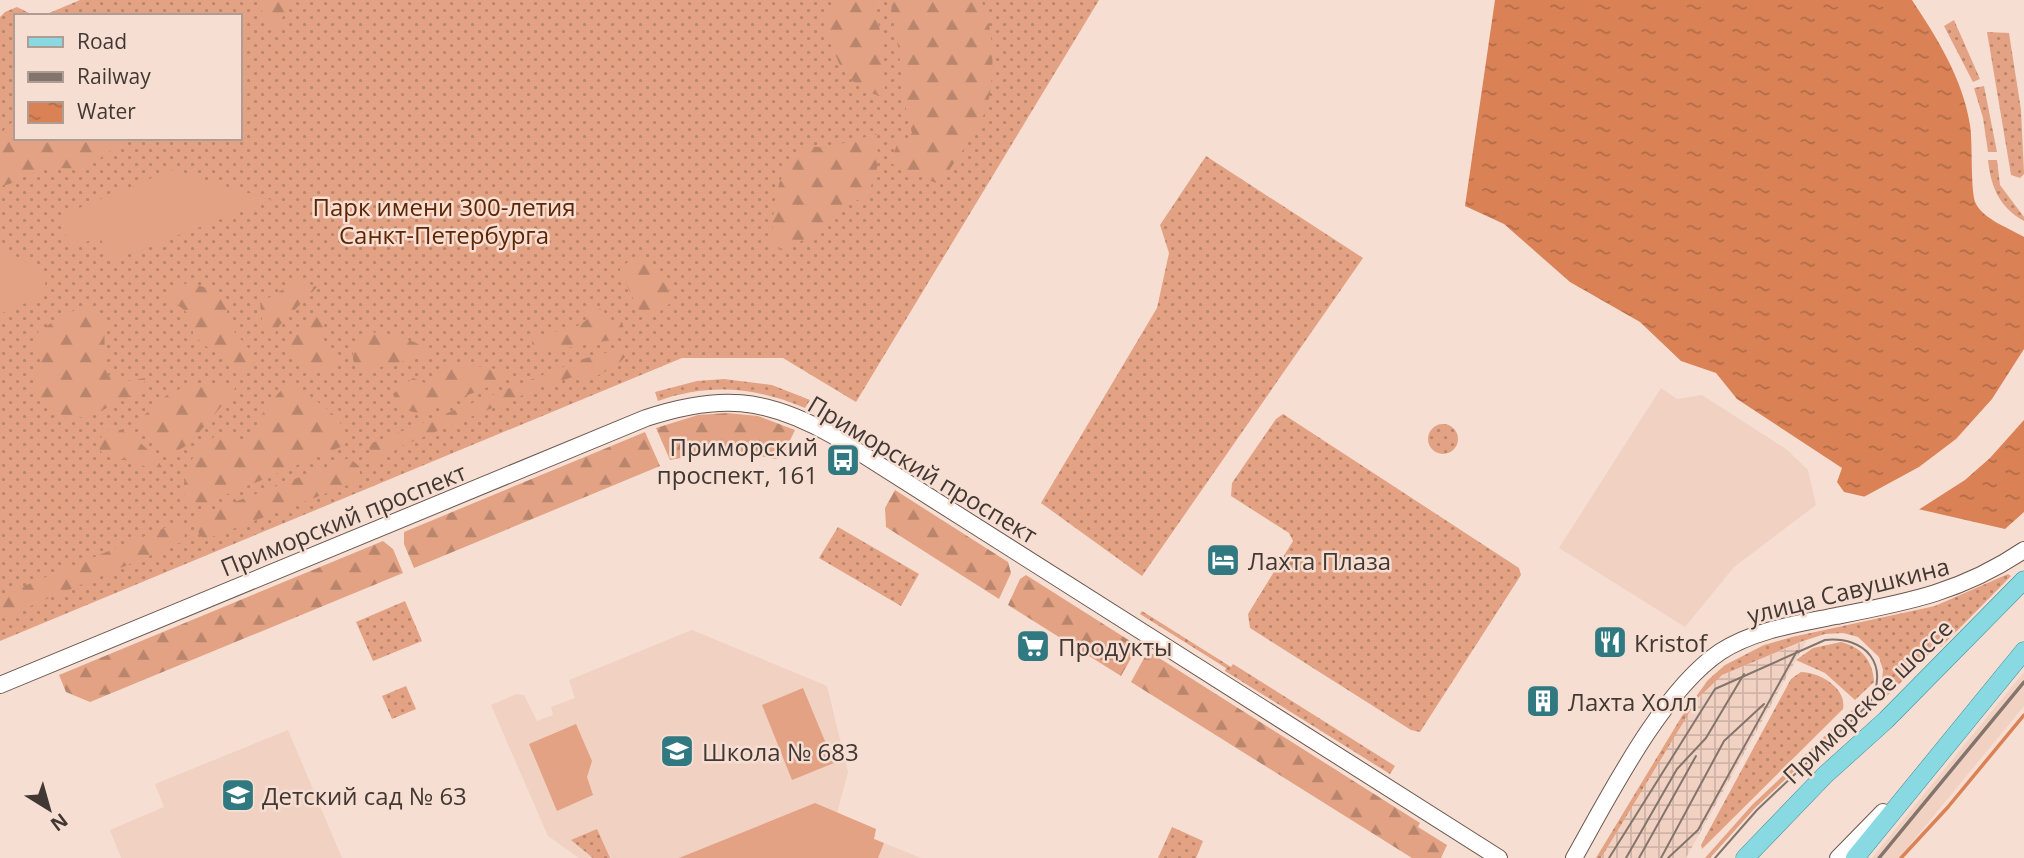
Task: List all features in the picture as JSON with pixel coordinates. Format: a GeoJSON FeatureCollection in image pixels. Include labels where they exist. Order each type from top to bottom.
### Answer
{"type":"FeatureCollection","features":[{"type":"Feature","properties":{"kind":"main road","name":"Приморское шоссе"},"geometry":{"type":"LineString","coordinates":[[1745,858],[1825,775],[1924,682],[2024,580]]}},
{"type":"Feature","properties":{"kind":"main road"},"geometry":{"type":"LineString","coordinates":[[1855,858],[2024,651]]}},
{"type":"Feature","properties":{"kind":"street","name":"Приморский проспект"},"geometry":{"type":"LineString","coordinates":[[0,685],[646,418],[686,405],[723,401],[753,402],[775,408],[832,435],[1499,858]]}},
{"type":"Feature","properties":{"kind":"street","name":"улица Савушкина"},"geometry":{"type":"LineString","coordinates":[[1574,858],[1630,760],[1685,683],[1720,652],[1763,633],[1950,591],[1993,571],[2024,550]]}},
{"type":"Feature","properties":{"kind":"street"},"geometry":{"type":"LineString","coordinates":[[1839,858],[1936,760]]}},
{"type":"Feature","properties":{"kind":"shaded area"},"geometry":{"type":"Polygon","coordinates":[[[1661,388],[1677,399],[1702,395],[1786,449],[1808,470],[1816,505],[1734,567],[1685,627],[1559,548],[1661,388]]]}},
{"type":"Feature","properties":{"kind":"shaded area","name":"Школа № 683"},"geometry":{"type":"Polygon","coordinates":[[[692,630],[827,686],[848,772],[837,813],[876,829],[874,839],[921,858],[579,858],[548,836],[491,705],[517,694],[524,695],[537,721],[553,715],[551,707],[575,698],[569,680],[692,630]]]}},
{"type":"Feature","properties":{"kind":"shaded area"},"geometry":{"type":"Polygon","coordinates":[[[1807,640],[1686,858],[1601,858],[1685,718],[1710,683],[1722,675],[1807,640]]]}},
{"type":"Feature","properties":{"kind":"shaded area"},"geometry":{"type":"Polygon","coordinates":[[[2024,672],[2024,706],[1899,858],[1872,858],[2024,672]]]}},
{"type":"Feature","properties":{"kind":"shaded area","name":"Детский сад № 63"},"geometry":{"type":"Polygon","coordinates":[[[288,730],[342,858],[121,858],[110,830],[164,807],[155,784],[288,730]]]}},
{"type":"Feature","properties":{"kind":"green space","name":"Парк имени 300-летия Санкт-Петербурга"},"geometry":{"type":"Polygon","coordinates":[[[80,0],[1099,0],[856,402],[783,358],[682,358],[0,641],[0,17],[17,7],[31,14],[14,14],[14,140],[242,140],[242,14],[47,14],[80,0]]]}},
{"type":"Feature","properties":{"kind":"green space"},"geometry":{"type":"Polygon","coordinates":[[[270,0],[292,0],[275,31],[259,7],[270,0]]]}},
{"type":"Feature","properties":{"kind":"green space"},"geometry":{"type":"Polygon","coordinates":[[[845,0],[872,0],[879,23],[883,56],[885,91],[879,96],[854,83],[840,66],[836,56],[823,18],[827,10],[845,0]]]}},
{"type":"Feature","properties":{"kind":"green space"},"geometry":{"type":"Polygon","coordinates":[[[892,0],[981,0],[986,11],[992,56],[989,100],[971,137],[945,177],[936,183],[890,163],[898,142],[906,140],[912,133],[904,98],[892,0]]]}},
{"type":"Feature","properties":{"kind":"green space"},"geometry":{"type":"Polygon","coordinates":[[[1954,20],[1980,79],[1973,82],[1944,26],[1954,20]]]}},
{"type":"Feature","properties":{"kind":"green space"},"geometry":{"type":"Polygon","coordinates":[[[1987,32],[2009,33],[2021,110],[2024,174],[2020,178],[2011,175],[1987,32]]]}},
{"type":"Feature","properties":{"kind":"green space"},"geometry":{"type":"Polygon","coordinates":[[[1984,86],[1997,152],[1988,152],[1983,118],[1974,88],[1984,86]]]}},
{"type":"Feature","properties":{"kind":"green space"},"geometry":{"type":"Polygon","coordinates":[[[14,120],[14,140],[124,140],[87,165],[44,169],[0,186],[0,134],[14,120]]]}},
{"type":"Feature","properties":{"kind":"green space"},"geometry":{"type":"Polygon","coordinates":[[[877,134],[878,165],[866,201],[855,200],[791,246],[781,249],[772,247],[778,190],[782,177],[798,155],[810,146],[825,148],[877,134]]]}},
{"type":"Feature","properties":{"kind":"green space"},"geometry":{"type":"Polygon","coordinates":[[[1206,156],[1363,258],[1142,576],[1041,503],[1157,308],[1169,253],[1160,225],[1206,156]]]}},
{"type":"Feature","properties":{"kind":"green space"},"geometry":{"type":"Polygon","coordinates":[[[1988,160],[1997,160],[2000,185],[2024,217],[2024,221],[2002,203],[1991,179],[1988,160]]]}},
{"type":"Feature","properties":{"kind":"green space"},"geometry":{"type":"Polygon","coordinates":[[[171,170],[272,200],[110,261],[100,237],[71,247],[57,217],[171,170]]]}},
{"type":"Feature","properties":{"kind":"green space"},"geometry":{"type":"Polygon","coordinates":[[[0,247],[47,274],[43,296],[0,314],[0,247]]]}},
{"type":"Feature","properties":{"kind":"green space"},"geometry":{"type":"Polygon","coordinates":[[[637,255],[643,255],[674,296],[674,300],[651,319],[642,317],[620,271],[620,268],[637,255]]]}},
{"type":"Feature","properties":{"kind":"green space"},"geometry":{"type":"Polygon","coordinates":[[[299,280],[317,287],[280,325],[271,340],[263,327],[260,303],[299,280]]]}},
{"type":"Feature","properties":{"kind":"green space"},"geometry":{"type":"Polygon","coordinates":[[[189,282],[215,291],[230,302],[225,318],[253,356],[255,361],[249,369],[235,372],[217,351],[205,346],[193,334],[193,327],[186,312],[165,297],[167,293],[189,282]]]}},
{"type":"Feature","properties":{"kind":"green space"},"geometry":{"type":"Polygon","coordinates":[[[597,306],[612,320],[622,322],[624,329],[611,340],[545,352],[532,344],[533,338],[580,325],[589,318],[588,310],[597,306]]]}},
{"type":"Feature","properties":{"kind":"green space"},"geometry":{"type":"Polygon","coordinates":[[[89,309],[103,318],[108,375],[127,381],[145,378],[144,389],[91,416],[68,419],[41,401],[33,382],[41,363],[34,341],[38,332],[66,313],[89,309]]]}},
{"type":"Feature","properties":{"kind":"green space"},"geometry":{"type":"Polygon","coordinates":[[[322,311],[327,318],[320,334],[336,353],[338,362],[336,369],[327,371],[306,368],[284,346],[312,317],[322,311]]]}},
{"type":"Feature","properties":{"kind":"green space"},"geometry":{"type":"Polygon","coordinates":[[[365,332],[411,341],[426,349],[430,355],[360,372],[354,362],[353,351],[357,340],[365,332]]]}},
{"type":"Feature","properties":{"kind":"green space"},"geometry":{"type":"Polygon","coordinates":[[[620,349],[625,357],[616,366],[591,379],[579,375],[542,387],[397,448],[376,468],[369,447],[372,443],[583,359],[620,349]]]}},
{"type":"Feature","properties":{"kind":"green space"},"geometry":{"type":"Polygon","coordinates":[[[451,362],[514,372],[509,379],[424,412],[410,411],[398,402],[393,394],[413,378],[432,386],[451,362]]]}},
{"type":"Feature","properties":{"kind":"green space"},"geometry":{"type":"Polygon","coordinates":[[[724,379],[772,385],[810,400],[805,408],[750,392],[714,390],[677,395],[658,401],[655,392],[697,381],[724,379]]]}},
{"type":"Feature","properties":{"kind":"green space"},"geometry":{"type":"Polygon","coordinates":[[[192,383],[237,384],[233,393],[189,444],[170,455],[147,435],[140,419],[167,395],[192,383]]]}},
{"type":"Feature","properties":{"kind":"green space"},"geometry":{"type":"Polygon","coordinates":[[[298,386],[339,419],[346,441],[343,446],[192,509],[185,497],[184,481],[189,465],[199,449],[219,433],[248,441],[265,409],[284,387],[298,386]]]}},
{"type":"Feature","properties":{"kind":"green space"},"geometry":{"type":"Polygon","coordinates":[[[727,413],[758,416],[795,430],[783,455],[776,459],[725,450],[670,460],[656,428],[698,415],[727,413]]]}},
{"type":"Feature","properties":{"kind":"green space"},"geometry":{"type":"Polygon","coordinates":[[[1283,414],[1519,568],[1521,575],[1420,732],[1411,730],[1250,628],[1248,614],[1293,541],[1289,533],[1231,496],[1232,483],[1276,419],[1283,414]]]}},
{"type":"Feature","properties":{"kind":"green space"},"geometry":{"type":"Polygon","coordinates":[[[1443,424],[1449,425],[1457,433],[1457,445],[1449,453],[1443,454],[1437,453],[1429,445],[1428,439],[1429,433],[1437,425],[1443,424]]]}},
{"type":"Feature","properties":{"kind":"green space"},"geometry":{"type":"Polygon","coordinates":[[[110,427],[124,431],[141,444],[157,459],[163,472],[102,453],[96,443],[110,427]]]}},
{"type":"Feature","properties":{"kind":"green space"},"geometry":{"type":"Polygon","coordinates":[[[645,432],[660,466],[414,568],[404,544],[404,532],[645,432]]]}},
{"type":"Feature","properties":{"kind":"green space"},"geometry":{"type":"Polygon","coordinates":[[[349,458],[359,466],[361,480],[204,540],[196,529],[196,517],[349,458]]]}},
{"type":"Feature","properties":{"kind":"green space"},"geometry":{"type":"Polygon","coordinates":[[[895,490],[1008,562],[1011,573],[999,599],[886,527],[885,508],[895,490]]]}},
{"type":"Feature","properties":{"kind":"green space"},"geometry":{"type":"Polygon","coordinates":[[[179,522],[185,529],[184,541],[0,619],[0,596],[179,522]]]}},
{"type":"Feature","properties":{"kind":"green space"},"geometry":{"type":"Polygon","coordinates":[[[838,527],[919,574],[901,606],[819,558],[838,527]]]}},
{"type":"Feature","properties":{"kind":"green space"},"geometry":{"type":"Polygon","coordinates":[[[383,541],[393,549],[403,573],[90,702],[66,692],[59,675],[383,541]]]}},
{"type":"Feature","properties":{"kind":"green space"},"geometry":{"type":"Polygon","coordinates":[[[2008,574],[2011,576],[1941,647],[1938,645],[1880,703],[1883,670],[1879,657],[1858,637],[1843,633],[1825,634],[1803,641],[1722,675],[1698,698],[1601,858],[1596,858],[1682,716],[1708,680],[1725,665],[1764,645],[1792,637],[1935,606],[2008,574]]]}},
{"type":"Feature","properties":{"kind":"green space"},"geometry":{"type":"Polygon","coordinates":[[[1026,575],[1138,646],[1121,676],[1008,605],[1020,579],[1026,575]]]}},
{"type":"Feature","properties":{"kind":"green space"},"geometry":{"type":"Polygon","coordinates":[[[405,601],[422,641],[373,661],[356,622],[405,601]]]}},
{"type":"Feature","properties":{"kind":"green space"},"geometry":{"type":"Polygon","coordinates":[[[1142,611],[1231,667],[1233,664],[1395,766],[1390,774],[1225,671],[1226,668],[1140,614],[1142,611]]]}},
{"type":"Feature","properties":{"kind":"green space"},"geometry":{"type":"Polygon","coordinates":[[[1841,642],[1854,647],[1865,656],[1873,674],[1874,682],[1855,700],[1825,673],[1796,660],[1813,648],[1841,642]]]}},
{"type":"Feature","properties":{"kind":"green space"},"geometry":{"type":"Polygon","coordinates":[[[1148,651],[1420,823],[1418,827],[1447,845],[1441,858],[1412,858],[1131,682],[1148,651]]]}},
{"type":"Feature","properties":{"kind":"green space"},"geometry":{"type":"Polygon","coordinates":[[[1801,672],[1823,678],[1836,688],[1841,694],[1843,709],[1702,849],[1701,845],[1791,679],[1801,672]]]}},
{"type":"Feature","properties":{"kind":"green space"},"geometry":{"type":"Polygon","coordinates":[[[406,686],[416,709],[392,719],[382,696],[406,686]]]}},
{"type":"Feature","properties":{"kind":"green space"},"geometry":{"type":"Polygon","coordinates":[[[803,688],[834,763],[792,780],[762,705],[803,688]]]}},
{"type":"Feature","properties":{"kind":"green space"},"geometry":{"type":"Polygon","coordinates":[[[1871,692],[1860,709],[1755,808],[1710,858],[1705,858],[1752,805],[1871,692]]]}},
{"type":"Feature","properties":{"kind":"green space"},"geometry":{"type":"Polygon","coordinates":[[[576,724],[592,761],[587,777],[593,795],[557,811],[529,744],[576,724]]]}},
{"type":"Feature","properties":{"kind":"green space"},"geometry":{"type":"Polygon","coordinates":[[[815,803],[876,829],[874,839],[884,843],[878,858],[679,858],[815,803]]]}},
{"type":"Feature","properties":{"kind":"green space"},"geometry":{"type":"Polygon","coordinates":[[[1172,827],[1203,841],[1196,858],[1158,858],[1172,827]]]}},
{"type":"Feature","properties":{"kind":"green space"},"geometry":{"type":"Polygon","coordinates":[[[597,829],[610,858],[593,858],[571,840],[597,829]]]}},
{"type":"Feature","properties":{"kind":"water"},"geometry":{"type":"Polygon","coordinates":[[[1495,0],[1912,0],[1939,44],[1962,91],[1970,125],[1976,204],[1991,219],[2024,237],[2024,512],[2005,529],[1844,492],[1837,482],[1842,468],[1737,399],[1716,373],[1681,361],[1640,322],[1570,282],[1504,224],[1465,206],[1495,0]]]}},
{"type":"Feature","properties":{"kind":"pier"},"geometry":{"type":"Polygon","coordinates":[[[2024,349],[2024,420],[1990,458],[1965,480],[1915,512],[1860,499],[1919,467],[1956,439],[1992,399],[2024,349]]]}},
{"type":"Feature","properties":{"kind":"waterway"},"geometry":{"type":"LineString","coordinates":[[1901,858],[1948,807],[2024,715]]}},
{"type":"Feature","properties":{"kind":"tram line"},"geometry":{"type":"LineString","coordinates":[[1609,858],[1715,689],[1825,640],[1840,640],[1863,648],[1875,665],[1877,677],[1870,703],[1757,810],[1715,858]]}},
{"type":"Feature","properties":{"kind":"tram line"},"geometry":{"type":"LineString","coordinates":[[1668,858],[1698,830],[1797,651]]}},
{"type":"Feature","properties":{"kind":"tram line"},"geometry":{"type":"LineString","coordinates":[[1626,858],[1677,769],[1706,738],[1744,674]]}},
{"type":"Feature","properties":{"kind":"tram line"},"geometry":{"type":"LineString","coordinates":[[1661,858],[1724,741],[1764,704]]}},
{"type":"Feature","properties":{"kind":"tram line"},"geometry":{"type":"LineString","coordinates":[[1639,858],[1696,756]]}},
{"type":"Feature","properties":{"kind":"railway"},"geometry":{"type":"LineString","coordinates":[[1879,858],[2024,682]]}},
{"type":"Feature","properties":{"kind":"place","name":"Приморский проспект, 161"},"geometry":{"type":"Point","coordinates":[843,460]}},
{"type":"Feature","properties":{"kind":"place","name":"Лахта Плаза"},"geometry":{"type":"Point","coordinates":[1223,560]}},
{"type":"Feature","properties":{"kind":"place","name":"Kristof"},"geometry":{"type":"Point","coordinates":[1610,642]}},
{"type":"Feature","properties":{"kind":"place","name":"Продукты"},"geometry":{"type":"Point","coordinates":[1033,646]}},
{"type":"Feature","properties":{"kind":"place","name":"Лахта Холл"},"geometry":{"type":"Point","coordinates":[1543,701]}},
{"type":"Feature","properties":{"kind":"place","name":"Школа № 683"},"geometry":{"type":"Point","coordinates":[677,751]}},
{"type":"Feature","properties":{"kind":"place","name":"Детский сад № 63"},"geometry":{"type":"Point","coordinates":[238,795]}}]}
